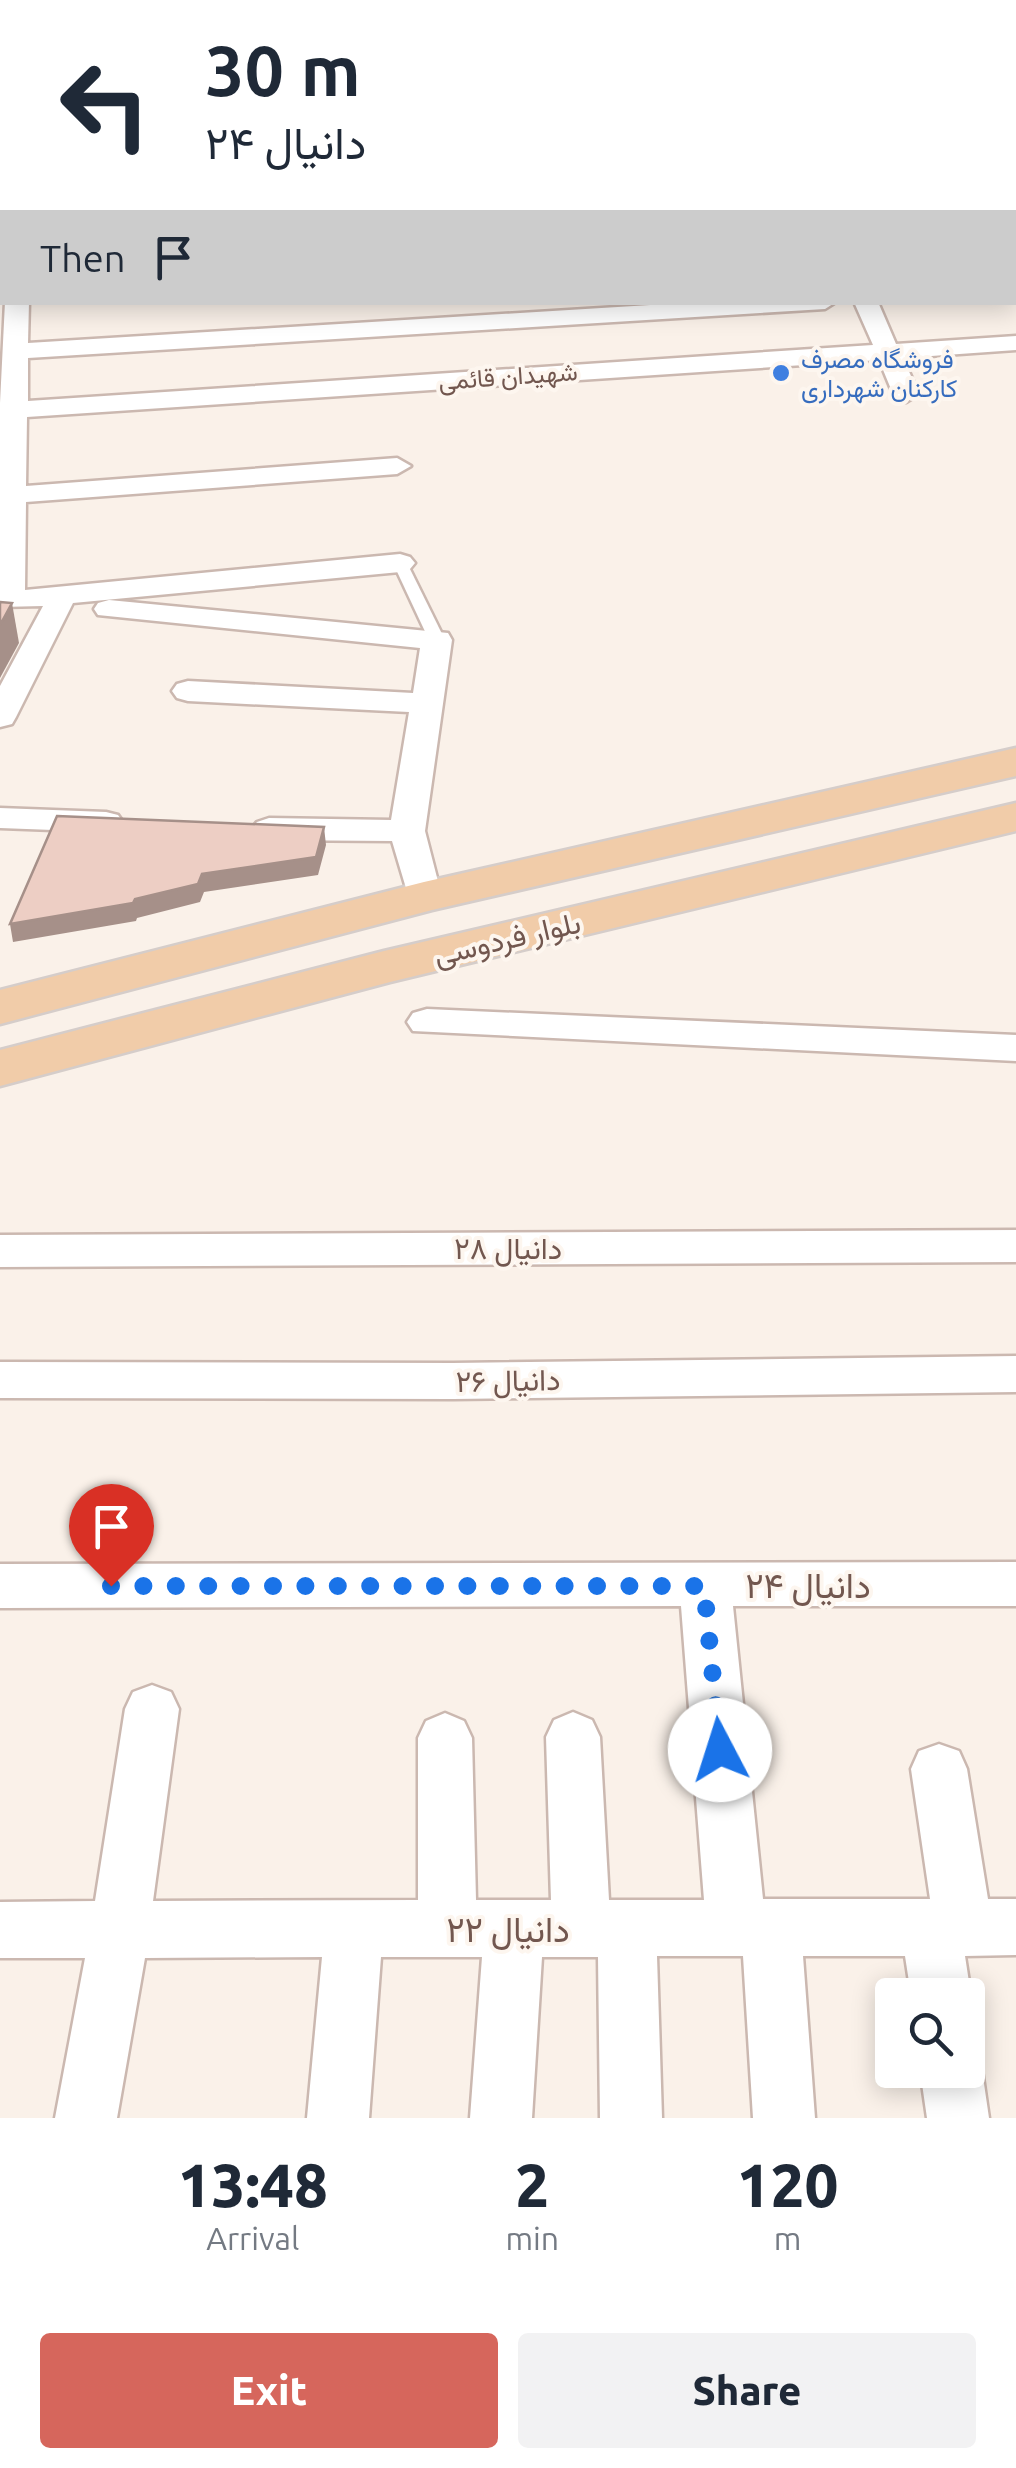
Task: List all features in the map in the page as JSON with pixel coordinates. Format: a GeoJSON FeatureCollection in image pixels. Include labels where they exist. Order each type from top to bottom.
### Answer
{"type":"FeatureCollection","features":[{"type":"Feature","properties":{"kind":"main road","name":"بلوار فردوسی"},"geometry":{"type":"LineString","coordinates":[[0,1007],[424,898],[1016,762]]}},
{"type":"Feature","properties":{"kind":"main road","name":"بلوار فردوسی"},"geometry":{"type":"LineString","coordinates":[[0,1068],[384,968],[1016,817]]}},
{"type":"Feature","properties":{"kind":"street"},"geometry":{"type":"LineString","coordinates":[[5,600],[8,411],[18,351],[17,305]]}},
{"type":"Feature","properties":{"kind":"street"},"geometry":{"type":"LineString","coordinates":[[18,351],[521,348],[670,307],[732,305]]}},
{"type":"Feature","properties":{"kind":"street"},"geometry":{"type":"LineString","coordinates":[[867,305],[906,394]]}},
{"type":"Feature","properties":{"kind":"street","name":"شهیدان قائمی"},"geometry":{"type":"LineString","coordinates":[[8,411],[521,348],[889,352],[1016,343]]}},
{"type":"Feature","properties":{"kind":"street"},"geometry":{"type":"LineString","coordinates":[[8,495],[397,466]]}},
{"type":"Feature","properties":{"kind":"street"},"geometry":{"type":"LineString","coordinates":[[5,600],[400,563]]}},
{"type":"Feature","properties":{"kind":"street"},"geometry":{"type":"LineString","coordinates":[[5,600],[437,640],[407,831],[424,898]]}},
{"type":"Feature","properties":{"kind":"street"},"geometry":{"type":"LineString","coordinates":[[0,717],[59,604]]}},
{"type":"Feature","properties":{"kind":"street"},"geometry":{"type":"LineString","coordinates":[[188,691],[426,703]]}},
{"type":"Feature","properties":{"kind":"street"},"geometry":{"type":"LineString","coordinates":[[0,818],[136,823]]}},
{"type":"Feature","properties":{"kind":"street"},"geometry":{"type":"LineString","coordinates":[[234,827],[407,831]]}},
{"type":"Feature","properties":{"kind":"street"},"geometry":{"type":"LineString","coordinates":[[427,1022],[1016,1048]]}},
{"type":"Feature","properties":{"kind":"street","name":"دانیال ۲۸"},"geometry":{"type":"LineString","coordinates":[[0,1250],[1016,1246]]}},
{"type":"Feature","properties":{"kind":"street","name":"دانیال ۲۶"},"geometry":{"type":"LineString","coordinates":[[0,1380],[453,1381],[1016,1374]]}},
{"type":"Feature","properties":{"kind":"street","name":"دانیال ۲۴"},"geometry":{"type":"LineString","coordinates":[[0,1586],[1016,1584]]}},
{"type":"Feature","properties":{"kind":"street"},"geometry":{"type":"LineString","coordinates":[[704,1586],[784,2118]]}},
{"type":"Feature","properties":{"kind":"street"},"geometry":{"type":"LineString","coordinates":[[86,2118],[120,1930],[152,1709]]}},
{"type":"Feature","properties":{"kind":"street"},"geometry":{"type":"LineString","coordinates":[[573,1736],[631,2118]]}},
{"type":"Feature","properties":{"kind":"street"},"geometry":{"type":"LineString","coordinates":[[445,1738],[446,1929]]}},
{"type":"Feature","properties":{"kind":"street"},"geometry":{"type":"LineString","coordinates":[[940,1769],[970,1927],[948,1978]]}},
{"type":"Feature","properties":{"kind":"street","name":"دانیال ۲۲"},"geometry":{"type":"LineString","coordinates":[[0,1930],[970,1927]]}},
{"type":"Feature","properties":{"kind":"street"},"geometry":{"type":"LineString","coordinates":[[501,2118],[514,1928]]}},
{"type":"Feature","properties":{"kind":"street"},"geometry":{"type":"LineString","coordinates":[[338,2118],[354,1929]]}},
{"type":"Feature","properties":{"kind":"street"},"geometry":{"type":"LineString","coordinates":[[954,2088],[958,2118]]}},
{"type":"Feature","properties":{"kind":"lane"},"geometry":{"type":"LineString","coordinates":[[400,563],[437,640]]}},
{"type":"Feature","properties":{"kind":"building"},"geometry":{"type":"Polygon","coordinates":[[[0,602],[12,603],[0,625],[0,602]]]}},
{"type":"Feature","properties":{"kind":"building"},"geometry":{"type":"Polygon","coordinates":[[[57,816],[324,827],[316,857],[202,874],[198,884],[135,899],[133,903],[10,924],[57,816]]]}},
{"type":"Feature","properties":{"kind":"place","name":"فروشگاه مصرف کارکنان شهرداری"},"geometry":{"type":"Point","coordinates":[781,373]}},
{"type":"Feature","properties":{"kind":"route"},"geometry":{"type":"LineString","coordinates":[[111,1586],[704,1586],[720,1750]]}}]}
